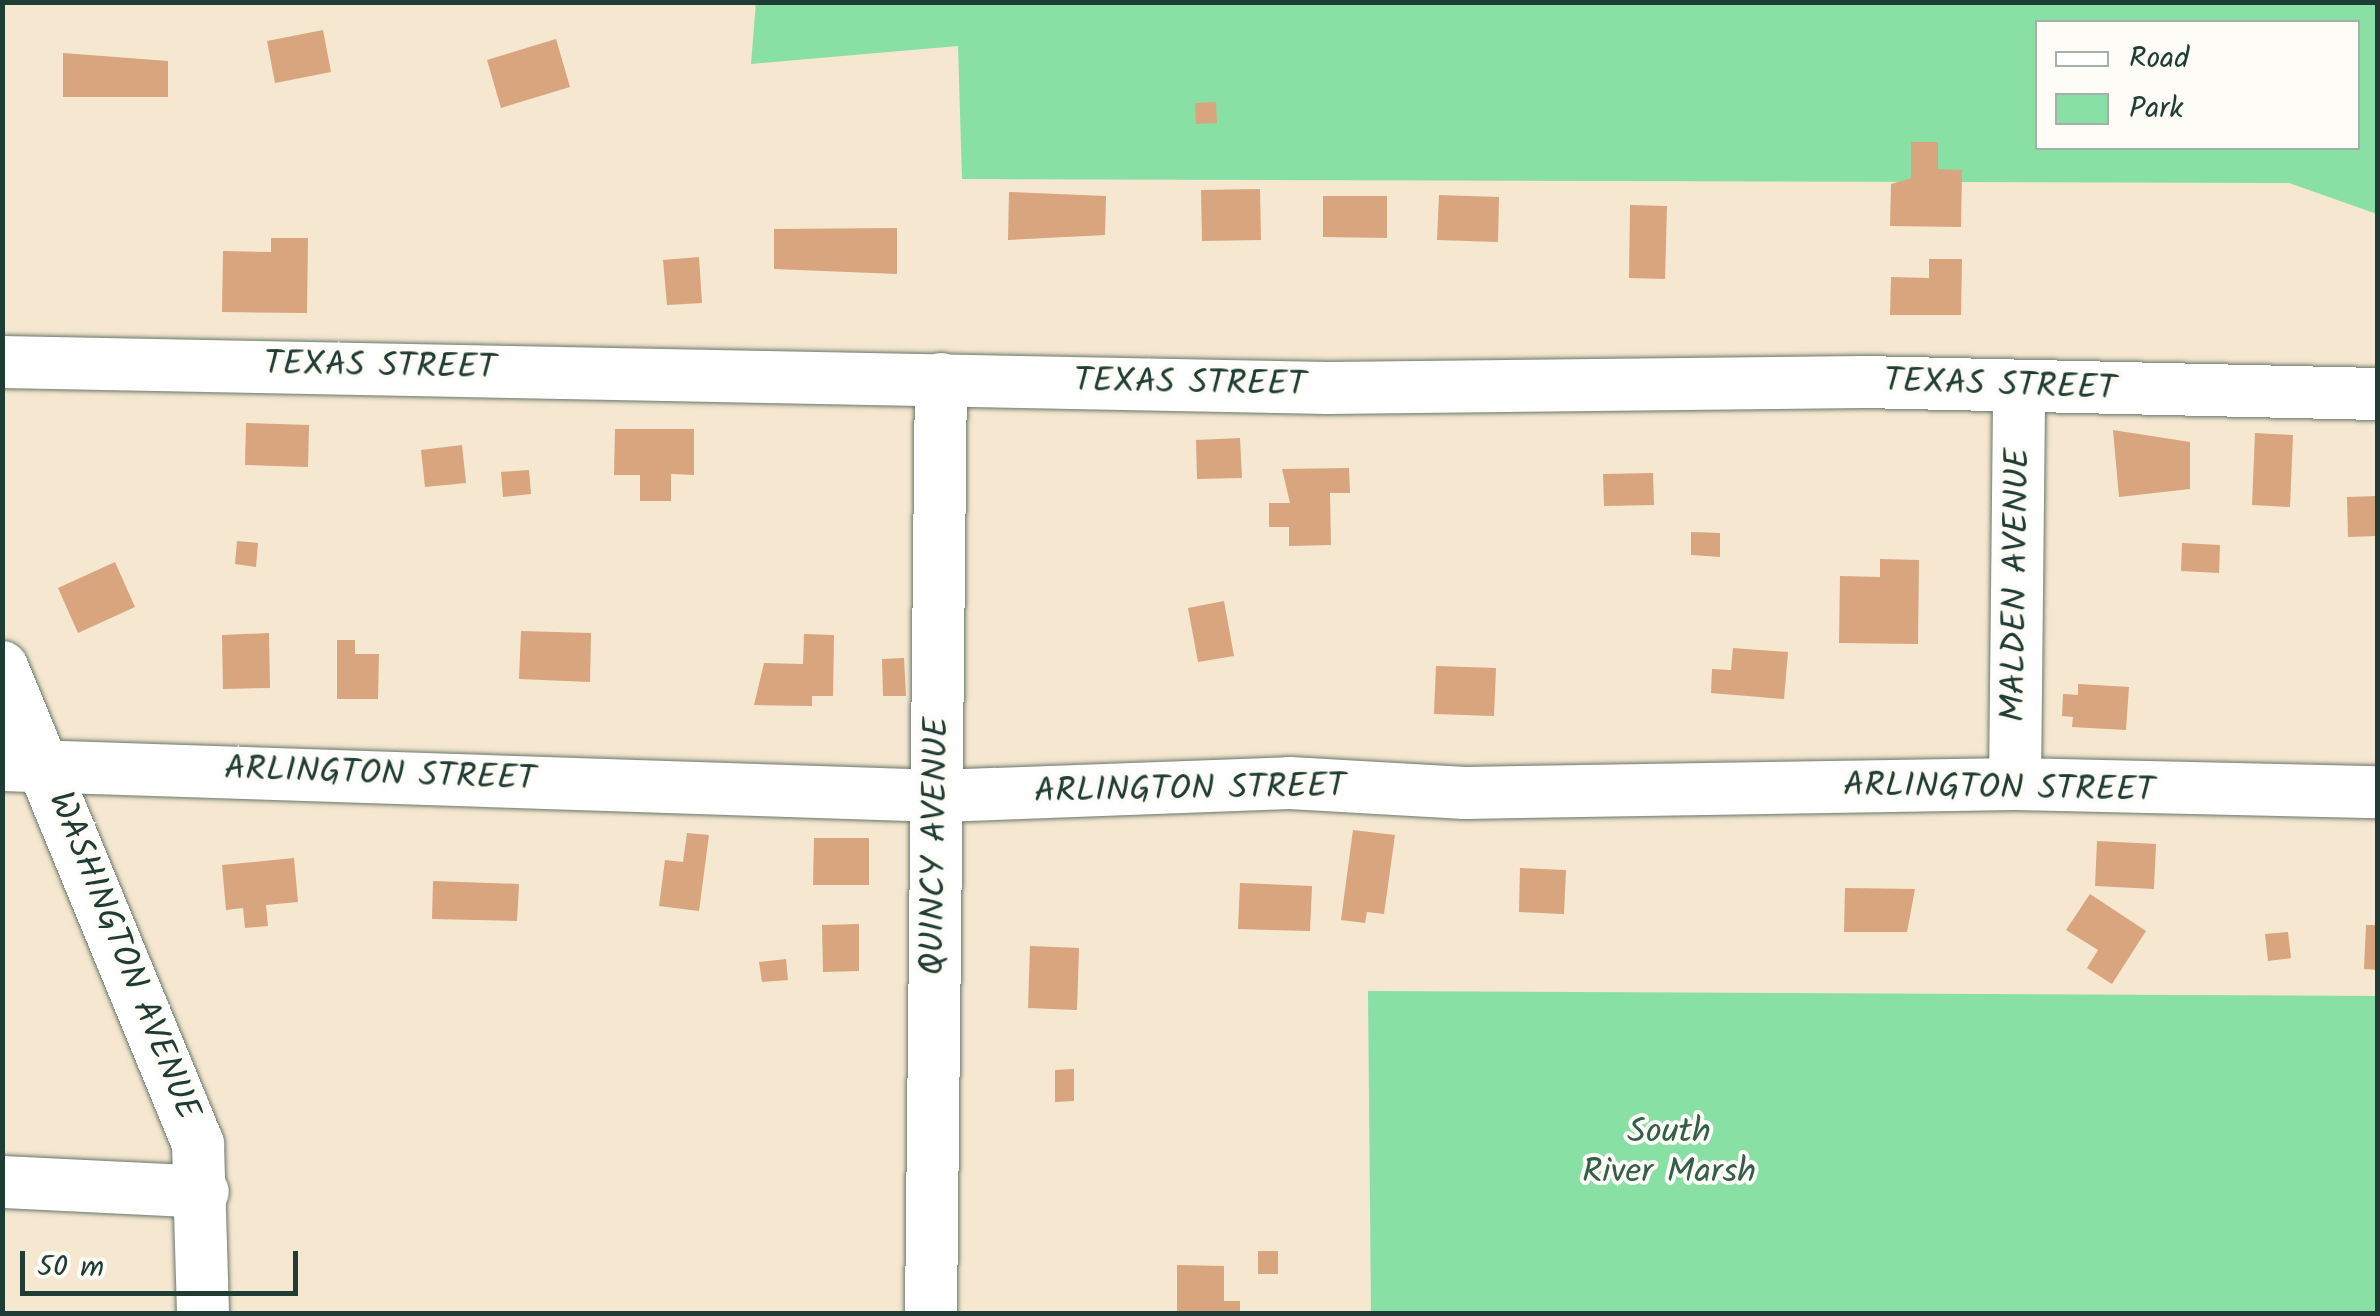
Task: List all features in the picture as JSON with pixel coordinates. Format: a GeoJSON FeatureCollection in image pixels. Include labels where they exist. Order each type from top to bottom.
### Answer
{"type":"FeatureCollection","features":[{"type":"Feature","properties":{"kind":"street","name":"TEXAS STREET"},"geometry":{"type":"LineString","coordinates":[[2,362],[941,379],[2020,386],[2378,394]]}},
{"type":"Feature","properties":{"kind":"street","name":"QUINCY AVENUE"},"geometry":{"type":"LineString","coordinates":[[931,1314],[941,379]]}},
{"type":"Feature","properties":{"kind":"street","name":"MALDEN AVENUE"},"geometry":{"type":"LineString","coordinates":[[2015,784],[2020,386]]}},
{"type":"Feature","properties":{"kind":"street","name":"WASHINGTON AVENUE"},"geometry":{"type":"LineString","coordinates":[[2,667],[24,765],[150,1008],[198,1144],[204,1192],[203,1314]]}},
{"type":"Feature","properties":{"kind":"street","name":"ARLINGTON STREET"},"geometry":{"type":"LineString","coordinates":[[24,765],[939,796],[1290,783],[1465,794],[2015,784],[2378,792]]}},
{"type":"Feature","properties":{"kind":"street"},"geometry":{"type":"LineString","coordinates":[[2,1182],[204,1192]]}},
{"type":"Feature","properties":{"kind":"green space"},"geometry":{"type":"Polygon","coordinates":[[[756,2],[2377,3],[2377,214],[2289,183],[962,179],[958,46],[751,64],[756,2]]]}},
{"type":"Feature","properties":{"kind":"green space","name":"South River Marsh"},"geometry":{"type":"Polygon","coordinates":[[[1368,991],[2377,996],[2377,1313],[1371,1313],[1368,991]]]}},
{"type":"Feature","properties":{"kind":"building"},"geometry":{"type":"Polygon","coordinates":[[[323,30],[331,72],[275,83],[267,41],[323,30]]]}},
{"type":"Feature","properties":{"kind":"building"},"geometry":{"type":"Polygon","coordinates":[[[556,39],[570,87],[501,108],[487,60],[556,39]]]}},
{"type":"Feature","properties":{"kind":"building"},"geometry":{"type":"Polygon","coordinates":[[[63,53],[168,61],[168,97],[63,97],[63,53]]]}},
{"type":"Feature","properties":{"kind":"building"},"geometry":{"type":"Polygon","coordinates":[[[1216,102],[1217,123],[1196,124],[1195,103],[1216,102]]]}},
{"type":"Feature","properties":{"kind":"building"},"geometry":{"type":"Polygon","coordinates":[[[1911,142],[1938,142],[1938,169],[1962,170],[1961,227],[1890,226],[1891,184],[1911,178],[1911,142]]]}},
{"type":"Feature","properties":{"kind":"building"},"geometry":{"type":"Polygon","coordinates":[[[1260,189],[1261,240],[1202,241],[1201,190],[1260,189]]]}},
{"type":"Feature","properties":{"kind":"building"},"geometry":{"type":"Polygon","coordinates":[[[1009,192],[1106,196],[1105,235],[1008,240],[1009,192]]]}},
{"type":"Feature","properties":{"kind":"building"},"geometry":{"type":"Polygon","coordinates":[[[1439,195],[1499,197],[1498,242],[1437,240],[1439,195]]]}},
{"type":"Feature","properties":{"kind":"building"},"geometry":{"type":"Polygon","coordinates":[[[1323,196],[1387,196],[1387,238],[1323,237],[1323,196]]]}},
{"type":"Feature","properties":{"kind":"building"},"geometry":{"type":"Polygon","coordinates":[[[1630,205],[1667,206],[1665,279],[1629,278],[1630,205]]]}},
{"type":"Feature","properties":{"kind":"building"},"geometry":{"type":"Polygon","coordinates":[[[897,228],[897,274],[774,269],[774,229],[897,228]]]}},
{"type":"Feature","properties":{"kind":"building"},"geometry":{"type":"Polygon","coordinates":[[[271,238],[308,238],[307,313],[222,312],[223,251],[271,252],[271,238]]]}},
{"type":"Feature","properties":{"kind":"building"},"geometry":{"type":"Polygon","coordinates":[[[699,257],[702,303],[667,305],[663,260],[699,257]]]}},
{"type":"Feature","properties":{"kind":"building"},"geometry":{"type":"Polygon","coordinates":[[[1929,259],[1962,259],[1961,315],[1890,315],[1891,277],[1929,278],[1929,259]]]}},
{"type":"Feature","properties":{"kind":"building"},"geometry":{"type":"Polygon","coordinates":[[[246,423],[309,425],[308,467],[245,465],[246,423]]]}},
{"type":"Feature","properties":{"kind":"building"},"geometry":{"type":"Polygon","coordinates":[[[615,429],[694,429],[694,475],[671,474],[671,501],[640,501],[640,475],[614,475],[615,429]]]}},
{"type":"Feature","properties":{"kind":"building"},"geometry":{"type":"Polygon","coordinates":[[[2113,430],[2190,442],[2190,489],[2119,497],[2113,430]]]}},
{"type":"Feature","properties":{"kind":"building"},"geometry":{"type":"Polygon","coordinates":[[[2255,433],[2293,435],[2290,507],[2252,505],[2255,433]]]}},
{"type":"Feature","properties":{"kind":"building"},"geometry":{"type":"Polygon","coordinates":[[[1240,438],[1242,478],[1197,479],[1196,440],[1240,438]]]}},
{"type":"Feature","properties":{"kind":"building"},"geometry":{"type":"Polygon","coordinates":[[[462,445],[466,483],[425,487],[421,450],[462,445]]]}},
{"type":"Feature","properties":{"kind":"building"},"geometry":{"type":"Polygon","coordinates":[[[1349,468],[1350,493],[1330,493],[1331,545],[1289,546],[1289,527],[1269,527],[1269,503],[1290,503],[1282,469],[1349,468]]]}},
{"type":"Feature","properties":{"kind":"building"},"geometry":{"type":"Polygon","coordinates":[[[529,470],[531,494],[503,497],[501,472],[529,470]]]}},
{"type":"Feature","properties":{"kind":"building"},"geometry":{"type":"Polygon","coordinates":[[[1653,473],[1654,505],[1604,506],[1603,474],[1653,473]]]}},
{"type":"Feature","properties":{"kind":"building"},"geometry":{"type":"Polygon","coordinates":[[[2378,496],[2378,536],[2348,537],[2347,497],[2378,496]]]}},
{"type":"Feature","properties":{"kind":"building"},"geometry":{"type":"Polygon","coordinates":[[[1691,532],[1720,533],[1720,557],[1691,555],[1691,532]]]}},
{"type":"Feature","properties":{"kind":"building"},"geometry":{"type":"Polygon","coordinates":[[[237,541],[258,543],[256,567],[235,564],[237,541]]]}},
{"type":"Feature","properties":{"kind":"building"},"geometry":{"type":"Polygon","coordinates":[[[2182,543],[2220,545],[2219,573],[2181,571],[2182,543]]]}},
{"type":"Feature","properties":{"kind":"building"},"geometry":{"type":"Polygon","coordinates":[[[1880,559],[1919,560],[1918,644],[1839,643],[1840,576],[1880,577],[1880,559]]]}},
{"type":"Feature","properties":{"kind":"building"},"geometry":{"type":"Polygon","coordinates":[[[115,562],[135,607],[78,633],[58,588],[115,562]]]}},
{"type":"Feature","properties":{"kind":"building"},"geometry":{"type":"Polygon","coordinates":[[[1224,601],[1234,656],[1198,662],[1188,608],[1224,601]]]}},
{"type":"Feature","properties":{"kind":"building"},"geometry":{"type":"Polygon","coordinates":[[[521,631],[591,633],[590,682],[519,679],[521,631]]]}},
{"type":"Feature","properties":{"kind":"building"},"geometry":{"type":"Polygon","coordinates":[[[269,633],[270,688],[223,689],[222,635],[269,633]]]}},
{"type":"Feature","properties":{"kind":"building"},"geometry":{"type":"Polygon","coordinates":[[[804,634],[834,635],[833,696],[812,696],[812,706],[754,705],[764,663],[803,664],[804,634]]]}},
{"type":"Feature","properties":{"kind":"building"},"geometry":{"type":"Polygon","coordinates":[[[337,640],[355,640],[355,654],[379,654],[378,699],[337,699],[337,640]]]}},
{"type":"Feature","properties":{"kind":"building"},"geometry":{"type":"Polygon","coordinates":[[[1733,648],[1788,652],[1784,699],[1711,693],[1712,669],[1731,670],[1733,648]]]}},
{"type":"Feature","properties":{"kind":"building"},"geometry":{"type":"Polygon","coordinates":[[[904,658],[906,696],[883,696],[882,659],[904,658]]]}},
{"type":"Feature","properties":{"kind":"building"},"geometry":{"type":"Polygon","coordinates":[[[1436,666],[1496,668],[1494,716],[1434,714],[1436,666]]]}},
{"type":"Feature","properties":{"kind":"building"},"geometry":{"type":"Polygon","coordinates":[[[2078,684],[2129,687],[2126,730],[2072,727],[2073,717],[2062,716],[2063,694],[2078,695],[2078,684]]]}},
{"type":"Feature","properties":{"kind":"building"},"geometry":{"type":"Polygon","coordinates":[[[1353,830],[1395,835],[1384,914],[1367,912],[1365,923],[1341,920],[1353,830]]]}},
{"type":"Feature","properties":{"kind":"building"},"geometry":{"type":"Polygon","coordinates":[[[687,833],[709,835],[699,911],[659,906],[665,860],[683,862],[687,833]]]}},
{"type":"Feature","properties":{"kind":"building"},"geometry":{"type":"Polygon","coordinates":[[[814,838],[869,838],[869,885],[813,885],[814,838]]]}},
{"type":"Feature","properties":{"kind":"building"},"geometry":{"type":"Polygon","coordinates":[[[2097,841],[2156,844],[2154,889],[2095,886],[2097,841]]]}},
{"type":"Feature","properties":{"kind":"building"},"geometry":{"type":"Polygon","coordinates":[[[294,858],[298,902],[266,905],[268,926],[245,928],[243,908],[226,910],[222,865],[294,858]]]}},
{"type":"Feature","properties":{"kind":"building"},"geometry":{"type":"Polygon","coordinates":[[[1520,868],[1566,870],[1564,914],[1519,912],[1520,868]]]}},
{"type":"Feature","properties":{"kind":"building"},"geometry":{"type":"Polygon","coordinates":[[[433,881],[519,884],[517,921],[432,919],[433,881]]]}},
{"type":"Feature","properties":{"kind":"building"},"geometry":{"type":"Polygon","coordinates":[[[1240,883],[1312,886],[1310,931],[1238,929],[1240,883]]]}},
{"type":"Feature","properties":{"kind":"building"},"geometry":{"type":"Polygon","coordinates":[[[1845,888],[1915,889],[1907,932],[1844,932],[1845,888]]]}},
{"type":"Feature","properties":{"kind":"building"},"geometry":{"type":"Polygon","coordinates":[[[2090,894],[2146,931],[2112,984],[2087,968],[2098,950],[2066,930],[2090,894]]]}},
{"type":"Feature","properties":{"kind":"building"},"geometry":{"type":"Polygon","coordinates":[[[859,924],[859,971],[823,972],[822,925],[859,924]]]}},
{"type":"Feature","properties":{"kind":"building"},"geometry":{"type":"Polygon","coordinates":[[[2366,925],[2378,925],[2378,970],[2364,969],[2366,925]]]}},
{"type":"Feature","properties":{"kind":"building"},"geometry":{"type":"Polygon","coordinates":[[[2288,932],[2291,958],[2268,961],[2265,934],[2288,932]]]}},
{"type":"Feature","properties":{"kind":"building"},"geometry":{"type":"Polygon","coordinates":[[[1030,946],[1079,948],[1077,1010],[1028,1008],[1030,946]]]}},
{"type":"Feature","properties":{"kind":"building"},"geometry":{"type":"Polygon","coordinates":[[[786,959],[788,980],[762,982],[759,962],[786,959]]]}},
{"type":"Feature","properties":{"kind":"building"},"geometry":{"type":"Polygon","coordinates":[[[1074,1069],[1074,1101],[1055,1102],[1055,1070],[1074,1069]]]}},
{"type":"Feature","properties":{"kind":"building"},"geometry":{"type":"Polygon","coordinates":[[[1258,1251],[1278,1251],[1278,1274],[1258,1274],[1258,1251]]]}},
{"type":"Feature","properties":{"kind":"building"},"geometry":{"type":"Polygon","coordinates":[[[1177,1265],[1224,1266],[1224,1301],[1240,1301],[1240,1314],[1177,1314],[1177,1265]]]}}]}
